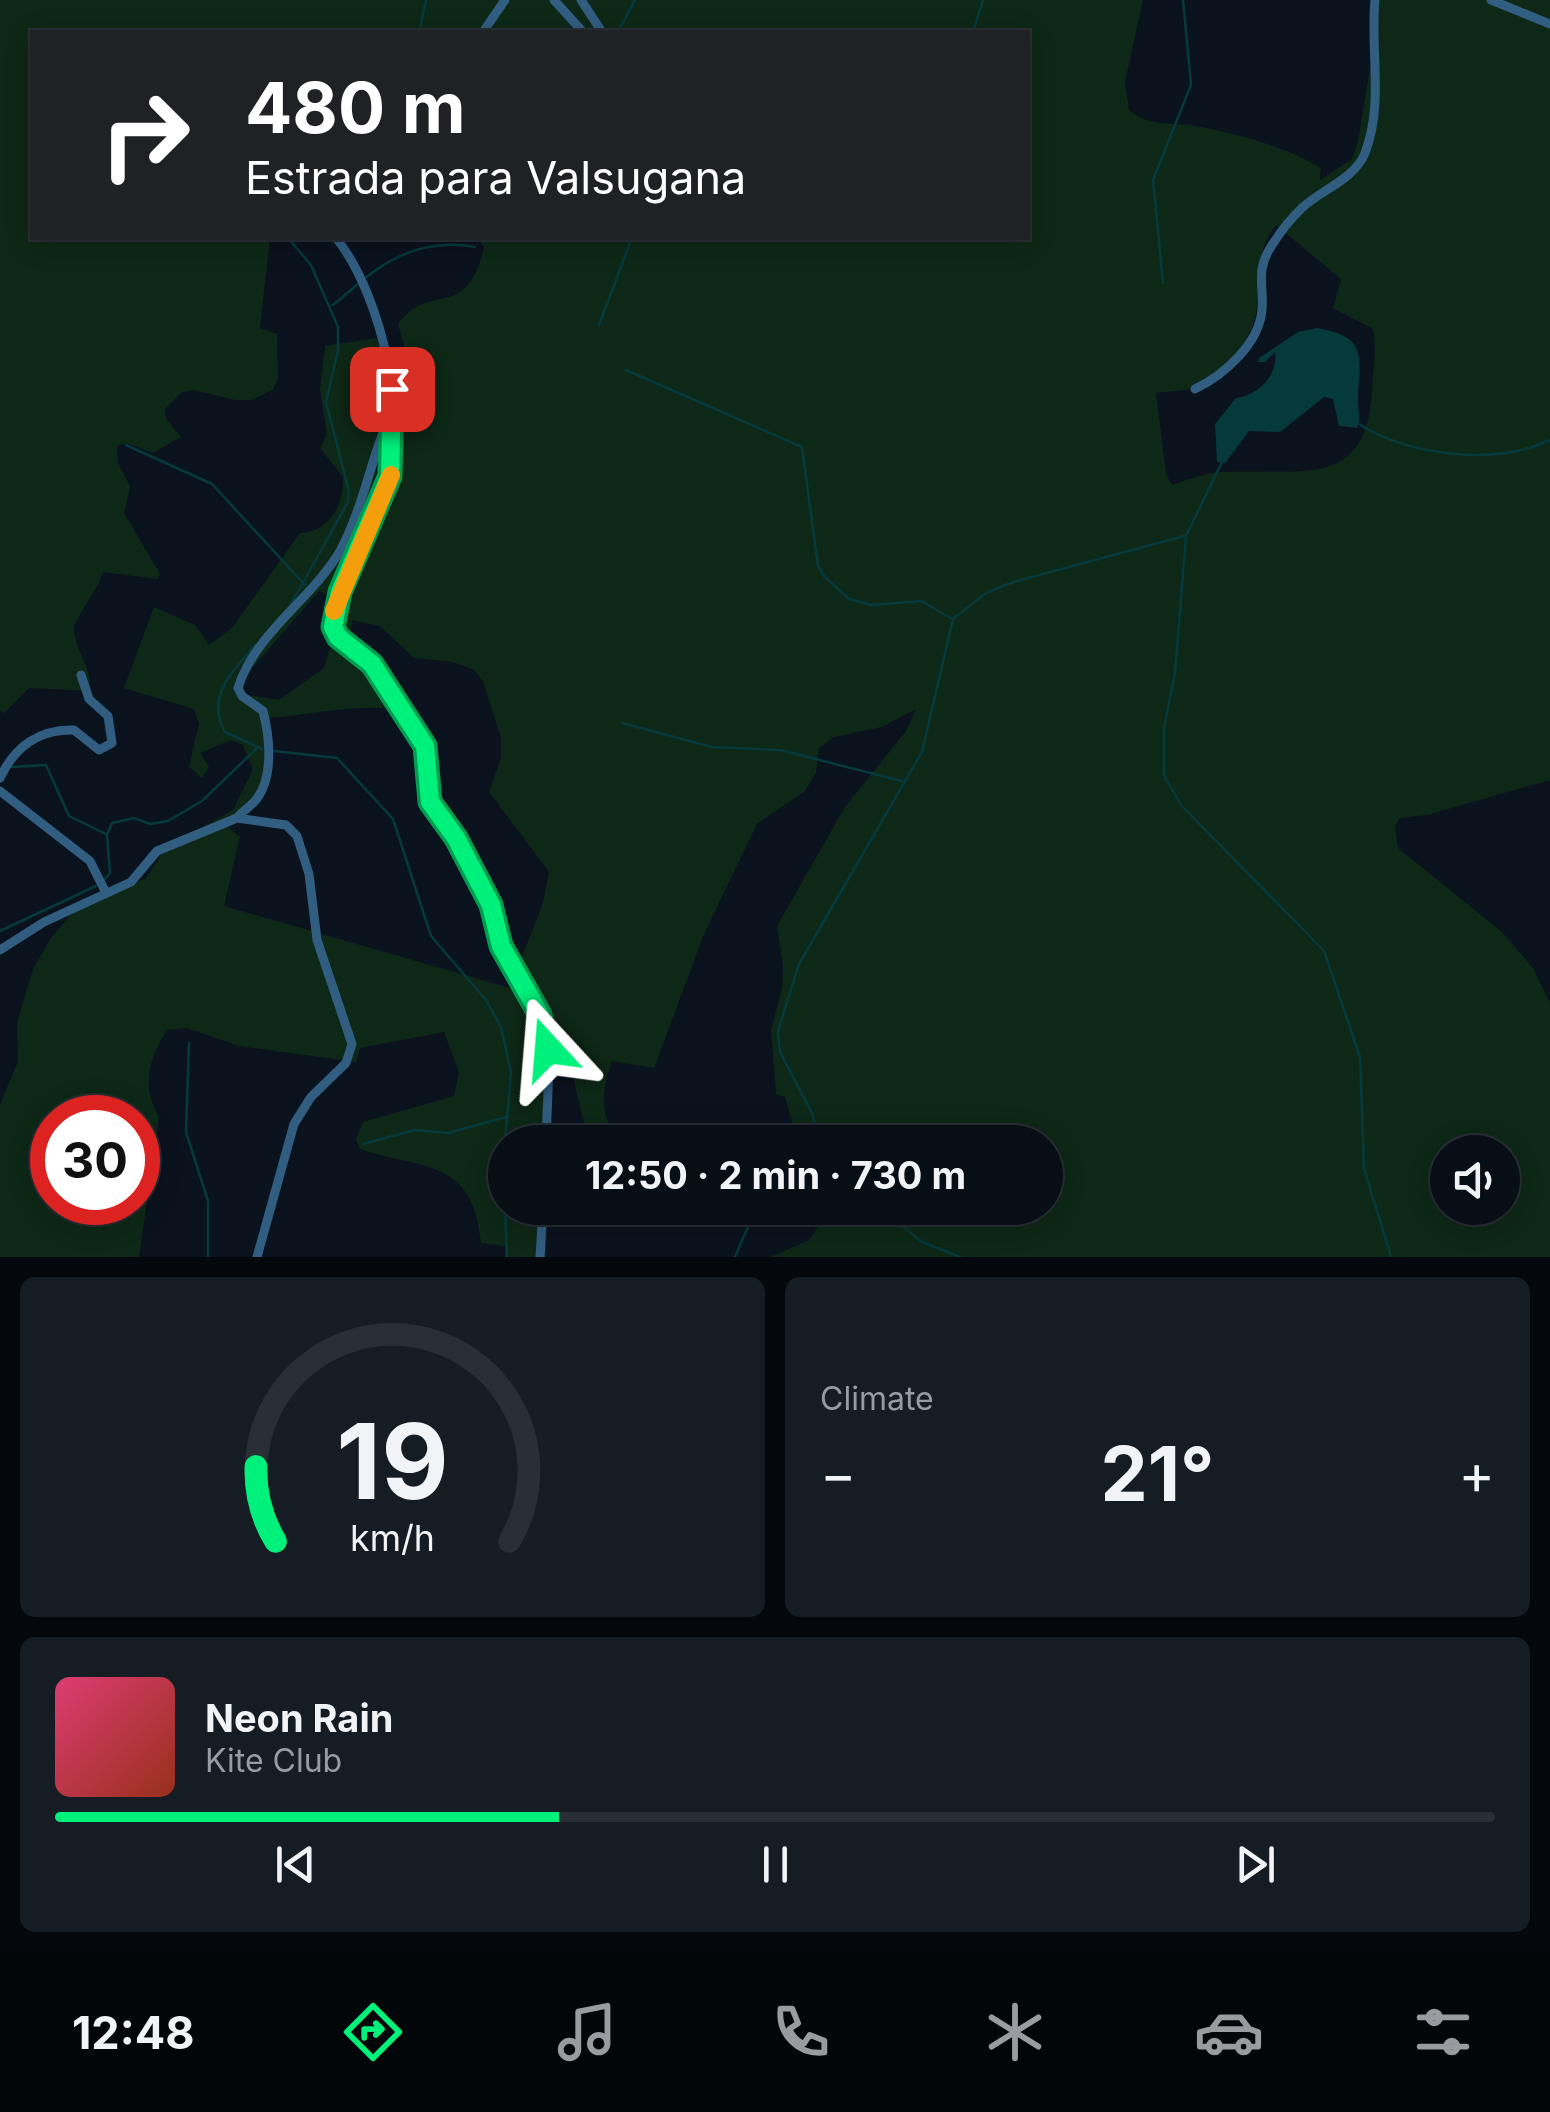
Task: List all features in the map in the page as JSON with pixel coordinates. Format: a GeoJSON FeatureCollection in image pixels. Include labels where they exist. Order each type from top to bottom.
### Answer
{"type":"FeatureCollection","features":[{"type":"Feature","properties":{"kind":"street"},"geometry":{"type":"LineString","coordinates":[[484,30],[505,0]]}},
{"type":"Feature","properties":{"kind":"street"},"geometry":{"type":"LineString","coordinates":[[554,0],[581,30]]}},
{"type":"Feature","properties":{"kind":"street"},"geometry":{"type":"LineString","coordinates":[[581,0],[601,30]]}},
{"type":"Feature","properties":{"kind":"street"},"geometry":{"type":"LineString","coordinates":[[1195,390],[1222,374],[1254,333],[1262,313],[1260,273],[1277,238],[1302,208],[1347,175],[1364,154],[1376,73],[1375,0]]}},
{"type":"Feature","properties":{"kind":"street"},"geometry":{"type":"LineString","coordinates":[[1491,0],[1550,24]]}},
{"type":"Feature","properties":{"kind":"street"},"geometry":{"type":"LineString","coordinates":[[337,240],[365,286],[394,405],[390,476],[340,592],[333,627],[338,637],[372,664],[425,746],[430,802],[456,838],[491,905],[506,957],[540,1015],[548,1049],[546,1125]]}},
{"type":"Feature","properties":{"kind":"street"},"geometry":{"type":"LineString","coordinates":[[0,950],[131,882],[157,851],[237,818],[253,804],[265,783],[268,736],[264,712],[242,696],[240,682],[257,652],[338,554],[363,500],[394,405]]}},
{"type":"Feature","properties":{"kind":"street"},"geometry":{"type":"LineString","coordinates":[[0,778],[42,732],[72,729],[93,748],[109,746],[113,735],[108,716],[87,696],[82,675]]}},
{"type":"Feature","properties":{"kind":"street"},"geometry":{"type":"LineString","coordinates":[[0,791],[90,860],[106,893]]}},
{"type":"Feature","properties":{"kind":"street"},"geometry":{"type":"LineString","coordinates":[[237,818],[286,825],[297,836],[309,874],[317,940],[352,1044],[346,1063],[311,1096],[294,1124],[256,1257]]}},
{"type":"Feature","properties":{"kind":"street"},"geometry":{"type":"LineString","coordinates":[[540,1257],[543,1225]]}},
{"type":"Feature","properties":{"kind":"shaded area"},"geometry":{"type":"Polygon","coordinates":[[[0,0],[1143,0],[1125,82],[1129,110],[1152,121],[1211,129],[1276,147],[1321,168],[1320,180],[1352,159],[1358,142],[1374,43],[1370,0],[1550,0],[1550,780],[1427,815],[1400,818],[1395,826],[1398,848],[1502,932],[1533,968],[1550,1003],[1550,1257],[771,1257],[809,1240],[819,1225],[1063,1225],[1063,1125],[793,1125],[785,1097],[776,1094],[771,1030],[782,989],[783,965],[777,926],[845,807],[906,731],[916,709],[882,727],[834,737],[819,748],[816,773],[805,791],[757,824],[704,934],[654,1068],[612,1061],[604,1103],[610,1125],[586,1125],[566,1052],[550,1026],[550,1125],[488,1125],[488,1225],[546,1225],[546,1257],[505,1257],[505,1246],[481,1243],[468,1195],[441,1172],[360,1149],[356,1139],[363,1122],[454,1096],[459,1072],[444,1032],[360,1048],[356,1062],[239,1046],[187,1028],[167,1030],[151,1063],[150,1095],[30,1095],[30,1225],[144,1225],[139,1257],[0,1257],[0,1104],[18,1062],[17,1023],[33,969],[51,938],[73,912],[146,878],[166,848],[233,810],[253,769],[243,745],[231,740],[200,753],[209,767],[202,778],[189,767],[199,724],[194,709],[124,688],[154,607],[195,625],[209,645],[232,628],[300,533],[320,528],[333,515],[341,497],[343,477],[320,448],[327,435],[320,389],[325,346],[376,338],[385,359],[405,380],[412,374],[398,324],[410,311],[447,298],[468,285],[484,247],[479,240],[1030,240],[1030,30],[30,30],[30,240],[270,240],[260,328],[277,334],[278,378],[273,390],[251,400],[194,390],[182,392],[165,409],[166,418],[181,437],[153,453],[126,443],[117,446],[118,463],[130,487],[124,513],[160,574],[158,579],[103,572],[74,628],[89,675],[89,691],[29,688],[4,713],[0,711],[0,0]],[[1276,225],[1265,244],[1260,265],[1255,318],[1238,351],[1203,384],[1156,393],[1166,474],[1172,485],[1218,472],[1324,468],[1343,460],[1357,445],[1367,423],[1375,344],[1373,329],[1333,308],[1341,279],[1276,225]],[[319,591],[241,681],[241,694],[279,700],[324,668],[344,603],[319,591]],[[352,620],[350,641],[370,654],[404,710],[353,708],[268,718],[270,768],[264,794],[256,805],[226,825],[240,837],[224,906],[517,990],[524,997],[518,967],[543,903],[549,872],[489,792],[501,758],[501,738],[483,681],[474,670],[453,662],[414,658],[380,626],[352,620]]]}},
{"type":"Feature","properties":{"kind":"shaded area"},"geometry":{"type":"Polygon","coordinates":[[[1317,328],[1345,337],[1357,350],[1357,428],[1339,426],[1333,399],[1324,397],[1280,432],[1249,431],[1225,463],[1217,462],[1215,424],[1236,398],[1259,388],[1274,368],[1275,352],[1265,362],[1258,362],[1259,358],[1298,332],[1317,328]]]}},
{"type":"Feature","properties":{"kind":"waterway"},"geometry":{"type":"LineString","coordinates":[[420,29],[426,0]]}},
{"type":"Feature","properties":{"kind":"waterway"},"geometry":{"type":"LineString","coordinates":[[619,30],[635,0]]}},
{"type":"Feature","properties":{"kind":"waterway"},"geometry":{"type":"LineString","coordinates":[[974,30],[983,0]]}},
{"type":"Feature","properties":{"kind":"waterway"},"geometry":{"type":"LineString","coordinates":[[1163,283],[1153,180],[1191,85],[1183,0]]}},
{"type":"Feature","properties":{"kind":"waterway"},"geometry":{"type":"LineString","coordinates":[[290,240],[311,265],[338,327],[338,351],[326,402],[349,492],[348,502],[290,606]]}},
{"type":"Feature","properties":{"kind":"waterway"},"geometry":{"type":"LineString","coordinates":[[599,325],[631,240]]}},
{"type":"Feature","properties":{"kind":"waterway"},"geometry":{"type":"LineString","coordinates":[[364,279],[389,261],[416,250],[445,245],[475,247]]}},
{"type":"Feature","properties":{"kind":"waterway"},"geometry":{"type":"LineString","coordinates":[[333,305],[358,284]]}},
{"type":"Feature","properties":{"kind":"waterway"},"geometry":{"type":"LineString","coordinates":[[626,370],[802,447],[818,566],[849,599],[871,605],[922,601],[952,619]]}},
{"type":"Feature","properties":{"kind":"waterway"},"geometry":{"type":"LineString","coordinates":[[1359,424],[1402,444],[1453,454],[1504,453],[1550,440]]}},
{"type":"Feature","properties":{"kind":"waterway"},"geometry":{"type":"LineString","coordinates":[[126,445],[212,484],[305,585]]}},
{"type":"Feature","properties":{"kind":"waterway"},"geometry":{"type":"LineString","coordinates":[[1222,462],[1186,536],[1175,673],[1164,728],[1164,775],[1181,805],[1324,951],[1360,1057],[1364,1168],[1391,1257]]}},
{"type":"Feature","properties":{"kind":"waterway"},"geometry":{"type":"LineString","coordinates":[[815,1125],[780,1052],[778,1031],[799,964],[922,752],[953,619],[986,593],[1013,582],[1184,536]]}},
{"type":"Feature","properties":{"kind":"waterway"},"geometry":{"type":"LineString","coordinates":[[255,645],[224,686],[218,707],[225,732],[262,749]]}},
{"type":"Feature","properties":{"kind":"waterway"},"geometry":{"type":"LineString","coordinates":[[622,723],[712,747],[780,750],[902,781]]}},
{"type":"Feature","properties":{"kind":"waterway"},"geometry":{"type":"LineString","coordinates":[[105,879],[110,873],[107,835],[112,823],[134,818],[150,824],[168,821],[202,801],[256,749]]}},
{"type":"Feature","properties":{"kind":"waterway"},"geometry":{"type":"LineString","coordinates":[[274,751],[337,758],[393,819],[431,936],[486,1000],[501,1027],[511,1072],[506,1125]]}},
{"type":"Feature","properties":{"kind":"waterway"},"geometry":{"type":"LineString","coordinates":[[12,767],[46,765],[69,816],[106,834]]}},
{"type":"Feature","properties":{"kind":"waterway"},"geometry":{"type":"LineString","coordinates":[[0,931],[96,886]]}},
{"type":"Feature","properties":{"kind":"waterway"},"geometry":{"type":"LineString","coordinates":[[189,1043],[186,1132],[208,1201],[208,1257]]}},
{"type":"Feature","properties":{"kind":"waterway"},"geometry":{"type":"LineString","coordinates":[[363,1144],[415,1130],[448,1133],[506,1117]]}},
{"type":"Feature","properties":{"kind":"waterway"},"geometry":{"type":"LineString","coordinates":[[506,1225],[507,1257]]}},
{"type":"Feature","properties":{"kind":"waterway"},"geometry":{"type":"LineString","coordinates":[[735,1257],[749,1225]]}},
{"type":"Feature","properties":{"kind":"waterway"},"geometry":{"type":"LineString","coordinates":[[901,1225],[922,1242],[960,1257]]}},
{"type":"Feature","properties":{"kind":"slow traffic"},"geometry":{"type":"LineString","coordinates":[[334,611],[359,543],[391,475]]}},
{"type":"Feature","properties":{"kind":"route"},"geometry":{"type":"LineString","coordinates":[[392,389],[390,476],[340,592],[333,627],[338,637],[372,664],[425,746],[430,802],[456,838],[491,905],[501,946],[540,1015],[548,1049]]}}]}
